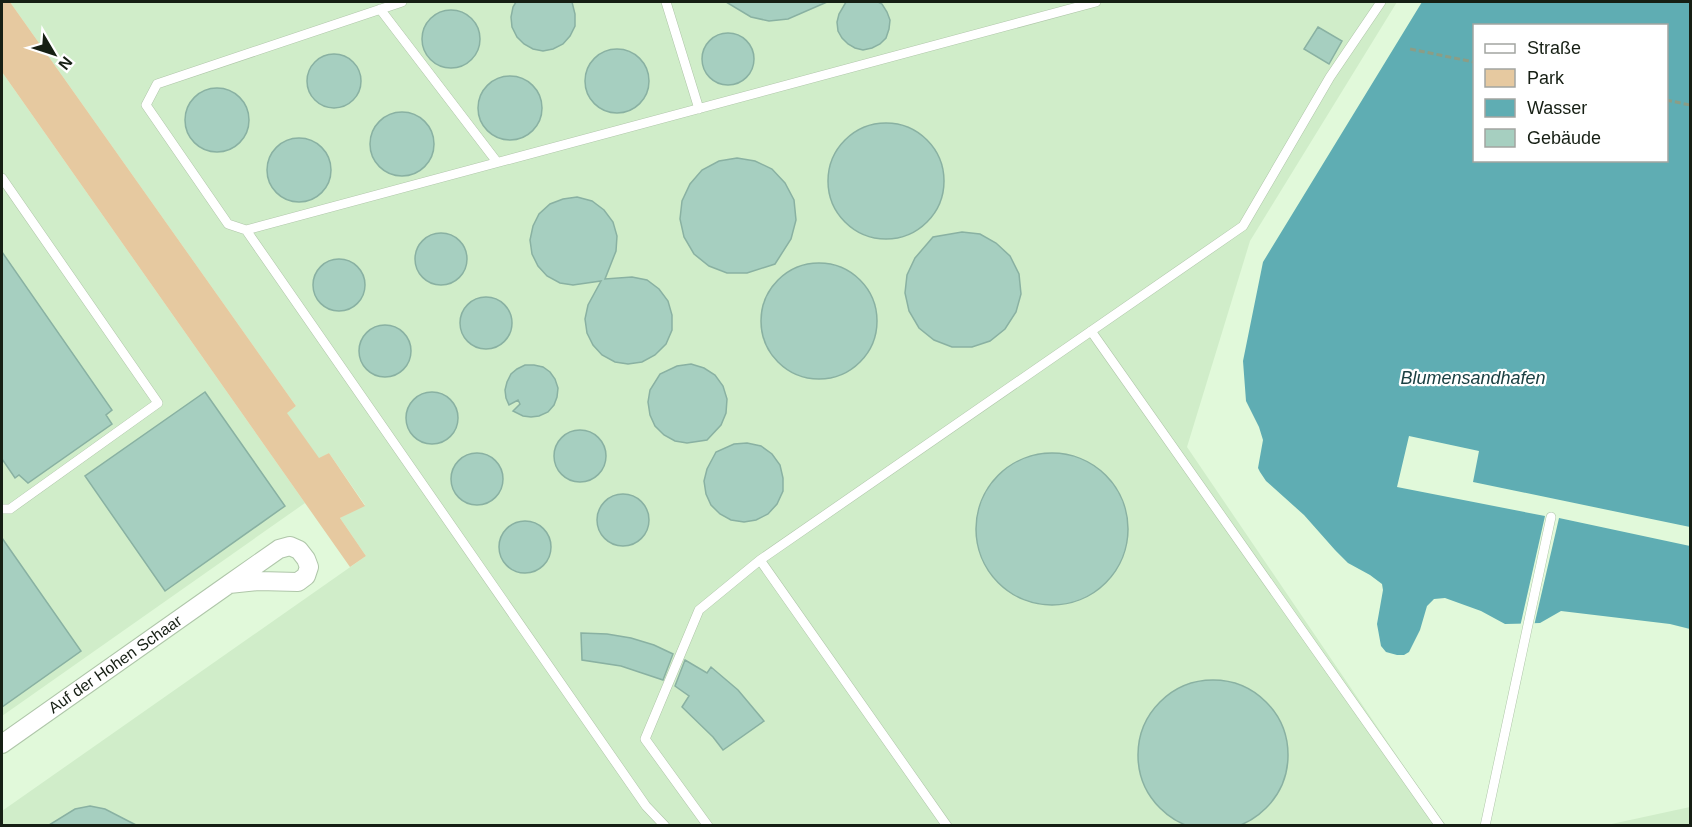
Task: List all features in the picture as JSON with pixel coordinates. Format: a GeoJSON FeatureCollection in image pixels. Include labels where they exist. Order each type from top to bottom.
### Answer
{"type":"FeatureCollection","features":[{"type":"Feature","properties":{"kind":"street","name":"Auf der Hohen Schaar"},"geometry":{"type":"LineString","coordinates":[[2,744],[229,584]]}},
{"type":"Feature","properties":{"kind":"lane"},"geometry":{"type":"LineString","coordinates":[[402,2],[157,84],[146,105],[228,224],[246,230],[1095,2]]}},
{"type":"Feature","properties":{"kind":"lane"},"geometry":{"type":"LineString","coordinates":[[666,2],[699,109]]}},
{"type":"Feature","properties":{"kind":"lane"},"geometry":{"type":"LineString","coordinates":[[708,825],[645,739],[699,610],[760,560],[1243,226],[1330,77],[1378,5],[1367,2]]}},
{"type":"Feature","properties":{"kind":"lane"},"geometry":{"type":"LineString","coordinates":[[380,9],[497,162]]}},
{"type":"Feature","properties":{"kind":"lane"},"geometry":{"type":"LineString","coordinates":[[2,178],[158,403],[10,509],[2,509]]}},
{"type":"Feature","properties":{"kind":"lane"},"geometry":{"type":"LineString","coordinates":[[246,230],[640,796],[665,825]]}},
{"type":"Feature","properties":{"kind":"lane"},"geometry":{"type":"LineString","coordinates":[[1092,331],[1440,825]]}},
{"type":"Feature","properties":{"kind":"lane"},"geometry":{"type":"LineString","coordinates":[[1485,825],[1551,517]]}},
{"type":"Feature","properties":{"kind":"lane"},"geometry":{"type":"LineString","coordinates":[[760,560],[946,825]]}},
{"type":"Feature","properties":{"kind":"path"},"geometry":{"type":"LineString","coordinates":[[1410,49],[1473,62]]}},
{"type":"Feature","properties":{"kind":"path"},"geometry":{"type":"LineString","coordinates":[[1668,100],[1690,105]]}},
{"type":"Feature","properties":{"kind":"shaded area"},"geometry":{"type":"Polygon","coordinates":[[[10,2],[1397,2],[1250,241],[1187,447],[1444,825],[2,826],[2,811],[366,556],[340,518],[365,505],[329,453],[319,459],[286,413],[296,406],[10,2]]]}},
{"type":"Feature","properties":{"kind":"shaded area"},"geometry":{"type":"Polygon","coordinates":[[[2,72],[305,503],[2,716],[2,72]]]}},
{"type":"Feature","properties":{"kind":"shaded area"},"geometry":{"type":"Polygon","coordinates":[[[1690,807],[1690,825],[1607,825],[1690,807]]]}},
{"type":"Feature","properties":{"kind":"green space"},"geometry":{"type":"Polygon","coordinates":[[[2,2],[10,2],[296,406],[287,413],[319,458],[329,453],[365,506],[340,518],[366,556],[350,567],[2,72],[2,2]]]}},
{"type":"Feature","properties":{"kind":"water","name":"Blumensandhafen"},"geometry":{"type":"Polygon","coordinates":[[[1422,2],[1690,2],[1690,629],[1670,624],[1561,611],[1540,623],[1505,624],[1481,611],[1445,598],[1434,599],[1427,606],[1420,630],[1409,652],[1397,655],[1386,652],[1381,646],[1377,624],[1382,584],[1348,563],[1304,515],[1266,481],[1258,468],[1263,440],[1246,401],[1243,361],[1263,262],[1422,2]]]}},
{"type":"Feature","properties":{"kind":"pier"},"geometry":{"type":"Polygon","coordinates":[[[1409,436],[1479,451],[1473,482],[1690,527],[1690,546],[1559,518],[1534,626],[1520,627],[1545,516],[1397,487],[1409,436]]]}},
{"type":"Feature","properties":{"kind":"building"},"geometry":{"type":"Polygon","coordinates":[[[516,2],[572,2],[575,26],[570,36],[563,44],[543,51],[524,44],[512,27],[511,17],[516,2]]]}},
{"type":"Feature","properties":{"kind":"building"},"geometry":{"type":"Polygon","coordinates":[[[726,2],[827,2],[788,19],[769,21],[751,17],[726,2]]]}},
{"type":"Feature","properties":{"kind":"building"},"geometry":{"type":"Polygon","coordinates":[[[846,2],[882,4],[890,20],[886,38],[880,44],[863,50],[848,44],[842,38],[837,22],[846,2]]]}},
{"type":"Feature","properties":{"kind":"building"},"geometry":{"type":"Polygon","coordinates":[[[451,10],[462,12],[475,23],[480,39],[478,50],[467,63],[451,68],[440,66],[427,55],[422,39],[424,28],[435,15],[451,10]]]}},
{"type":"Feature","properties":{"kind":"building"},"geometry":{"type":"Polygon","coordinates":[[[1318,27],[1342,41],[1329,64],[1304,49],[1318,27]]]}},
{"type":"Feature","properties":{"kind":"building"},"geometry":{"type":"Polygon","coordinates":[[[723,33],[733,33],[743,37],[750,44],[754,59],[750,74],[743,81],[733,85],[723,85],[713,81],[706,74],[702,64],[702,54],[706,44],[713,37],[723,33]]]}},
{"type":"Feature","properties":{"kind":"building"},"geometry":{"type":"Polygon","coordinates":[[[617,49],[629,51],[640,58],[647,69],[649,81],[647,93],[640,104],[629,111],[617,113],[605,111],[594,104],[587,93],[585,81],[587,69],[594,58],[605,51],[617,49]]]}},
{"type":"Feature","properties":{"kind":"building"},"geometry":{"type":"Polygon","coordinates":[[[329,54],[339,54],[349,58],[357,66],[361,81],[357,96],[349,104],[339,108],[329,108],[319,104],[311,96],[307,86],[307,76],[311,66],[319,58],[329,54]]]}},
{"type":"Feature","properties":{"kind":"building"},"geometry":{"type":"Polygon","coordinates":[[[510,76],[522,78],[533,85],[540,96],[542,108],[540,120],[533,131],[522,138],[510,140],[498,138],[487,131],[480,120],[478,108],[480,96],[487,85],[498,78],[510,76]]]}},
{"type":"Feature","properties":{"kind":"building"},"geometry":{"type":"Polygon","coordinates":[[[217,88],[229,90],[240,97],[247,108],[249,120],[247,132],[240,143],[229,150],[217,152],[205,150],[194,143],[187,132],[185,120],[187,108],[194,97],[205,90],[217,88]]]}},
{"type":"Feature","properties":{"kind":"building"},"geometry":{"type":"Polygon","coordinates":[[[402,112],[414,114],[425,121],[432,132],[434,144],[432,156],[425,167],[414,174],[402,176],[390,174],[379,167],[372,156],[370,144],[372,132],[379,121],[390,114],[402,112]]]}},
{"type":"Feature","properties":{"kind":"building"},"geometry":{"type":"Polygon","coordinates":[[[886,123],[908,128],[927,140],[939,159],[944,181],[939,203],[927,222],[908,234],[886,239],[864,234],[845,222],[833,203],[828,181],[833,159],[845,140],[864,128],[886,123]]]}},
{"type":"Feature","properties":{"kind":"building"},"geometry":{"type":"Polygon","coordinates":[[[299,138],[311,140],[322,147],[329,158],[331,170],[329,182],[322,193],[311,200],[299,202],[287,200],[276,193],[269,182],[267,170],[269,158],[276,147],[287,140],[299,138]]]}},
{"type":"Feature","properties":{"kind":"building"},"geometry":{"type":"Polygon","coordinates":[[[737,158],[755,161],[772,169],[785,183],[794,200],[796,220],[791,239],[775,264],[747,273],[727,273],[709,266],[694,254],[684,237],[680,219],[682,201],[690,184],[702,170],[719,161],[737,158]]]}},
{"type":"Feature","properties":{"kind":"building"},"geometry":{"type":"Polygon","coordinates":[[[577,197],[592,201],[604,210],[613,222],[617,236],[616,251],[605,279],[632,277],[647,280],[659,289],[668,301],[672,315],[672,330],[666,344],[655,355],[642,362],[628,364],[615,362],[602,355],[593,345],[587,333],[585,319],[588,305],[601,281],[573,285],[560,283],[547,276],[538,266],[532,254],[530,240],[539,214],[550,204],[577,197]]]}},
{"type":"Feature","properties":{"kind":"building"},"geometry":{"type":"Polygon","coordinates":[[[962,232],[980,234],[996,243],[1010,256],[1019,274],[1021,294],[1016,312],[1005,329],[990,341],[972,347],[952,347],[934,340],[919,328],[909,311],[905,293],[907,275],[915,258],[933,237],[962,232]]]}},
{"type":"Feature","properties":{"kind":"building"},"geometry":{"type":"Polygon","coordinates":[[[436,233],[446,233],[456,237],[463,244],[467,259],[463,274],[456,281],[446,285],[436,285],[426,281],[419,274],[415,264],[415,254],[419,244],[426,237],[436,233]]]}},
{"type":"Feature","properties":{"kind":"building"},"geometry":{"type":"Polygon","coordinates":[[[2,252],[112,410],[106,415],[112,424],[28,483],[19,475],[15,478],[2,459],[2,252]]]}},
{"type":"Feature","properties":{"kind":"building"},"geometry":{"type":"Polygon","coordinates":[[[334,259],[344,259],[354,263],[361,270],[365,285],[361,300],[354,307],[344,311],[334,311],[324,307],[317,300],[313,290],[313,280],[317,270],[324,263],[334,259]]]}},
{"type":"Feature","properties":{"kind":"building"},"geometry":{"type":"Polygon","coordinates":[[[819,263],[841,268],[860,280],[872,299],[877,321],[872,343],[860,362],[841,374],[819,379],[797,374],[778,362],[766,343],[761,321],[766,299],[778,280],[797,268],[819,263]]]}},
{"type":"Feature","properties":{"kind":"building"},"geometry":{"type":"Polygon","coordinates":[[[481,297],[491,297],[501,301],[508,308],[512,323],[508,338],[501,345],[491,349],[481,349],[471,345],[464,338],[460,328],[460,318],[464,308],[471,301],[481,297]]]}},
{"type":"Feature","properties":{"kind":"building"},"geometry":{"type":"Polygon","coordinates":[[[380,325],[390,325],[400,329],[407,336],[411,351],[407,366],[400,373],[390,377],[380,377],[370,373],[363,366],[359,356],[359,346],[363,336],[370,329],[380,325]]]}},
{"type":"Feature","properties":{"kind":"building"},"geometry":{"type":"Polygon","coordinates":[[[691,364],[715,375],[723,386],[727,399],[726,413],[721,425],[707,440],[687,443],[675,441],[655,426],[648,402],[650,390],[660,374],[677,366],[691,364]]]}},
{"type":"Feature","properties":{"kind":"building"},"geometry":{"type":"Polygon","coordinates":[[[525,365],[543,367],[555,379],[558,388],[554,405],[548,412],[539,416],[523,416],[513,411],[520,404],[518,400],[509,405],[506,398],[505,390],[511,374],[525,365]]]}},
{"type":"Feature","properties":{"kind":"building"},"geometry":{"type":"Polygon","coordinates":[[[205,392],[285,506],[165,591],[85,476],[205,392]]]}},
{"type":"Feature","properties":{"kind":"building"},"geometry":{"type":"Polygon","coordinates":[[[427,392],[437,392],[447,396],[454,403],[458,418],[454,433],[447,440],[437,444],[427,444],[417,440],[410,433],[406,423],[406,413],[410,403],[417,396],[427,392]]]}},
{"type":"Feature","properties":{"kind":"building"},"geometry":{"type":"Polygon","coordinates":[[[575,430],[585,430],[594,434],[602,442],[606,456],[602,470],[594,478],[585,482],[575,482],[566,478],[558,470],[554,461],[554,451],[558,442],[566,434],[575,430]]]}},
{"type":"Feature","properties":{"kind":"building"},"geometry":{"type":"Polygon","coordinates":[[[747,443],[761,446],[772,454],[780,465],[783,491],[777,504],[768,514],[756,520],[744,522],[731,520],[711,505],[704,481],[707,469],[716,452],[734,444],[747,443]]]}},
{"type":"Feature","properties":{"kind":"building"},"geometry":{"type":"Polygon","coordinates":[[[472,453],[482,453],[492,457],[499,464],[503,479],[499,494],[492,501],[482,505],[472,505],[462,501],[455,494],[451,484],[451,474],[455,464],[462,457],[472,453]]]}},
{"type":"Feature","properties":{"kind":"building"},"geometry":{"type":"Polygon","coordinates":[[[1052,453],[1081,459],[1106,475],[1122,500],[1128,529],[1122,558],[1106,583],[1081,599],[1052,605],[1023,599],[998,583],[982,558],[976,529],[982,500],[998,475],[1023,459],[1052,453]]]}},
{"type":"Feature","properties":{"kind":"building"},"geometry":{"type":"Polygon","coordinates":[[[618,494],[628,494],[638,498],[645,505],[649,520],[645,535],[638,542],[628,546],[618,546],[608,542],[601,535],[597,525],[597,515],[601,505],[608,498],[618,494]]]}},
{"type":"Feature","properties":{"kind":"building"},"geometry":{"type":"Polygon","coordinates":[[[520,521],[530,521],[539,525],[547,533],[551,547],[547,561],[539,569],[530,573],[520,573],[511,569],[503,561],[499,552],[499,542],[503,533],[511,525],[520,521]]]}},
{"type":"Feature","properties":{"kind":"building"},"geometry":{"type":"Polygon","coordinates":[[[2,538],[81,651],[2,707],[2,538]]]}},
{"type":"Feature","properties":{"kind":"building"},"geometry":{"type":"Polygon","coordinates":[[[581,633],[631,638],[673,654],[663,680],[621,666],[582,660],[581,633]]]}},
{"type":"Feature","properties":{"kind":"building"},"geometry":{"type":"Polygon","coordinates":[[[685,660],[707,673],[711,667],[738,690],[764,721],[723,750],[682,707],[689,696],[675,686],[685,660]]]}},
{"type":"Feature","properties":{"kind":"building"},"geometry":{"type":"Polygon","coordinates":[[[1198,681],[1228,681],[1255,693],[1275,713],[1287,740],[1287,770],[1275,797],[1255,817],[1231,828],[1195,828],[1171,817],[1151,797],[1139,770],[1139,740],[1151,713],[1171,693],[1198,681]]]}},
{"type":"Feature","properties":{"kind":"building"},"geometry":{"type":"Polygon","coordinates":[[[90,806],[105,809],[136,825],[49,825],[75,809],[90,806]]]}}]}
